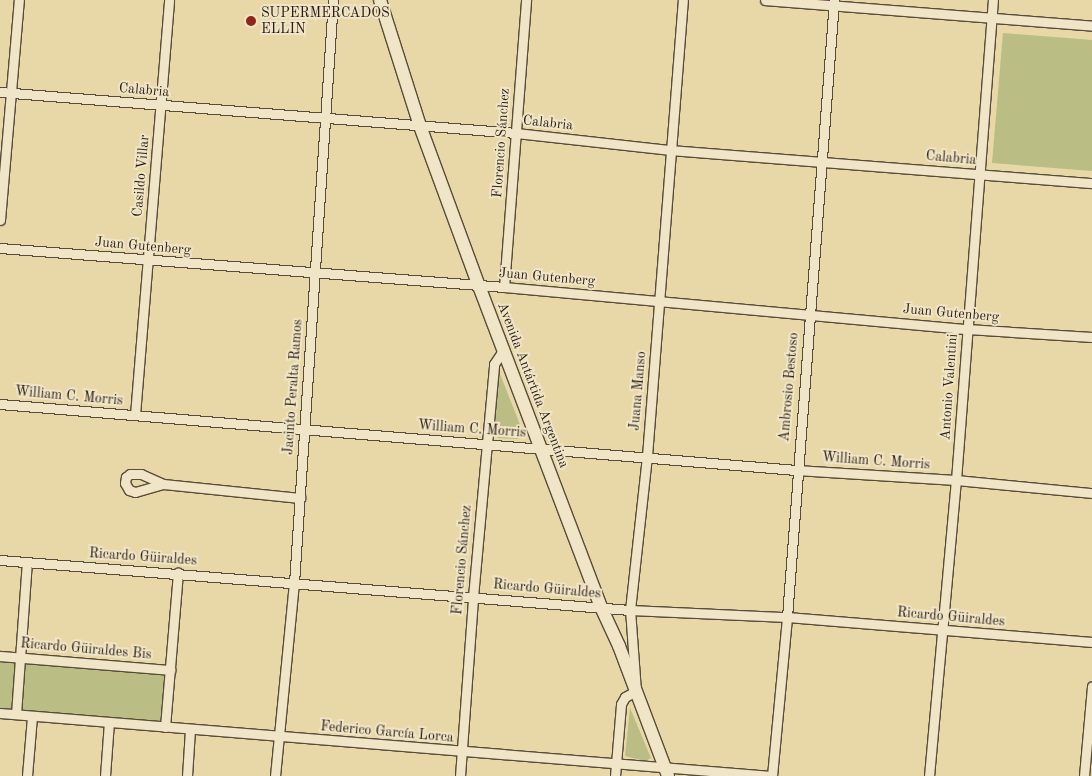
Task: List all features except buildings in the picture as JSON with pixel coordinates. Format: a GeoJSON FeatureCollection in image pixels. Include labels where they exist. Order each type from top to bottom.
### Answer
{"type":"FeatureCollection","features":[{"type":"Feature","properties":{"kind":"main road","name":"Avenida Antártida Argentina"},"geometry":{"type":"LineString","coordinates":[[380,0],[420,126],[479,286],[601,607],[667,771]]}},
{"type":"Feature","properties":{"kind":"street"},"geometry":{"type":"LineString","coordinates":[[0,220],[19,0]]}},
{"type":"Feature","properties":{"kind":"street","name":"Casildo Villar"},"geometry":{"type":"LineString","coordinates":[[135,415],[169,0]]}},
{"type":"Feature","properties":{"kind":"street","name":"Jacinto Peralta Ramos"},"geometry":{"type":"LineString","coordinates":[[275,776],[277,736],[294,583],[333,0]]}},
{"type":"Feature","properties":{"kind":"street","name":"Florencio Sánchez"},"geometry":{"type":"LineString","coordinates":[[504,288],[526,0]]}},
{"type":"Feature","properties":{"kind":"street","name":"Juana Manso"},"geometry":{"type":"LineString","coordinates":[[636,691],[630,610],[647,456],[684,0]]}},
{"type":"Feature","properties":{"kind":"street"},"geometry":{"type":"LineString","coordinates":[[765,0],[834,3],[1092,26]]}},
{"type":"Feature","properties":{"kind":"street","name":"Antonio Valentini"},"geometry":{"type":"LineString","coordinates":[[930,776],[956,480],[978,174],[993,0]]}},
{"type":"Feature","properties":{"kind":"street","name":"Ambrosio Bestoso"},"geometry":{"type":"LineString","coordinates":[[772,776],[787,616],[796,470],[834,3]]}},
{"type":"Feature","properties":{"kind":"street","name":"Calabria"},"geometry":{"type":"LineString","coordinates":[[0,92],[516,133],[672,150],[1092,183]]}},
{"type":"Feature","properties":{"kind":"street","name":"Juan Gutenberg"},"geometry":{"type":"LineString","coordinates":[[0,248],[504,288],[967,329],[1092,337]]}},
{"type":"Feature","properties":{"kind":"street","name":"Florencio Sánchez"},"geometry":{"type":"LineString","coordinates":[[460,776],[472,597],[494,364],[504,349]]}},
{"type":"Feature","properties":{"kind":"street","name":"William C. Morris"},"geometry":{"type":"LineString","coordinates":[[0,404],[647,456],[796,470],[956,480],[1092,493]]}},
{"type":"Feature","properties":{"kind":"street"},"geometry":{"type":"LineString","coordinates":[[163,484],[300,498]]}},
{"type":"Feature","properties":{"kind":"street","name":"Ricardo Güiraldes"},"geometry":{"type":"LineString","coordinates":[[0,560],[630,610],[787,616],[1092,642]]}},
{"type":"Feature","properties":{"kind":"street"},"geometry":{"type":"LineString","coordinates":[[16,714],[27,562]]}},
{"type":"Feature","properties":{"kind":"street"},"geometry":{"type":"LineString","coordinates":[[165,727],[178,573]]}},
{"type":"Feature","properties":{"kind":"street","name":"Ricardo Güiraldes Bis"},"geometry":{"type":"LineString","coordinates":[[0,656],[170,670]]}},
{"type":"Feature","properties":{"kind":"street"},"geometry":{"type":"LineString","coordinates":[[1084,776],[1092,686]]}},
{"type":"Feature","properties":{"kind":"street"},"geometry":{"type":"LineString","coordinates":[[615,776],[622,704],[624,697],[636,691]]}},
{"type":"Feature","properties":{"kind":"street","name":"Federico García Lorca"},"geometry":{"type":"LineString","coordinates":[[0,713],[461,752],[616,763],[667,771],[772,776]]}},
{"type":"Feature","properties":{"kind":"street"},"geometry":{"type":"LineString","coordinates":[[27,776],[32,716]]}},
{"type":"Feature","properties":{"kind":"street"},"geometry":{"type":"LineString","coordinates":[[105,776],[109,722]]}},
{"type":"Feature","properties":{"kind":"street"},"geometry":{"type":"LineString","coordinates":[[187,776],[190,729]]}},
{"type":"Feature","properties":{"kind":"green space"},"geometry":{"type":"Polygon","coordinates":[[[1003,33],[1092,40],[1092,171],[992,163],[1003,33]]]}},
{"type":"Feature","properties":{"kind":"green space"},"geometry":{"type":"Polygon","coordinates":[[[498,369],[523,432],[520,438],[517,439],[498,438],[494,433],[498,369]]]}},
{"type":"Feature","properties":{"kind":"green space"},"geometry":{"type":"Polygon","coordinates":[[[0,656],[170,670],[165,727],[0,713],[0,656]]]}},
{"type":"Feature","properties":{"kind":"green space"},"geometry":{"type":"Polygon","coordinates":[[[630,708],[651,758],[645,761],[625,756],[630,708]]]}},
{"type":"Feature","properties":{"kind":"place","name":"SUPERMERCADOS ELLIN"},"geometry":{"type":"Point","coordinates":[251,21]}}]}
